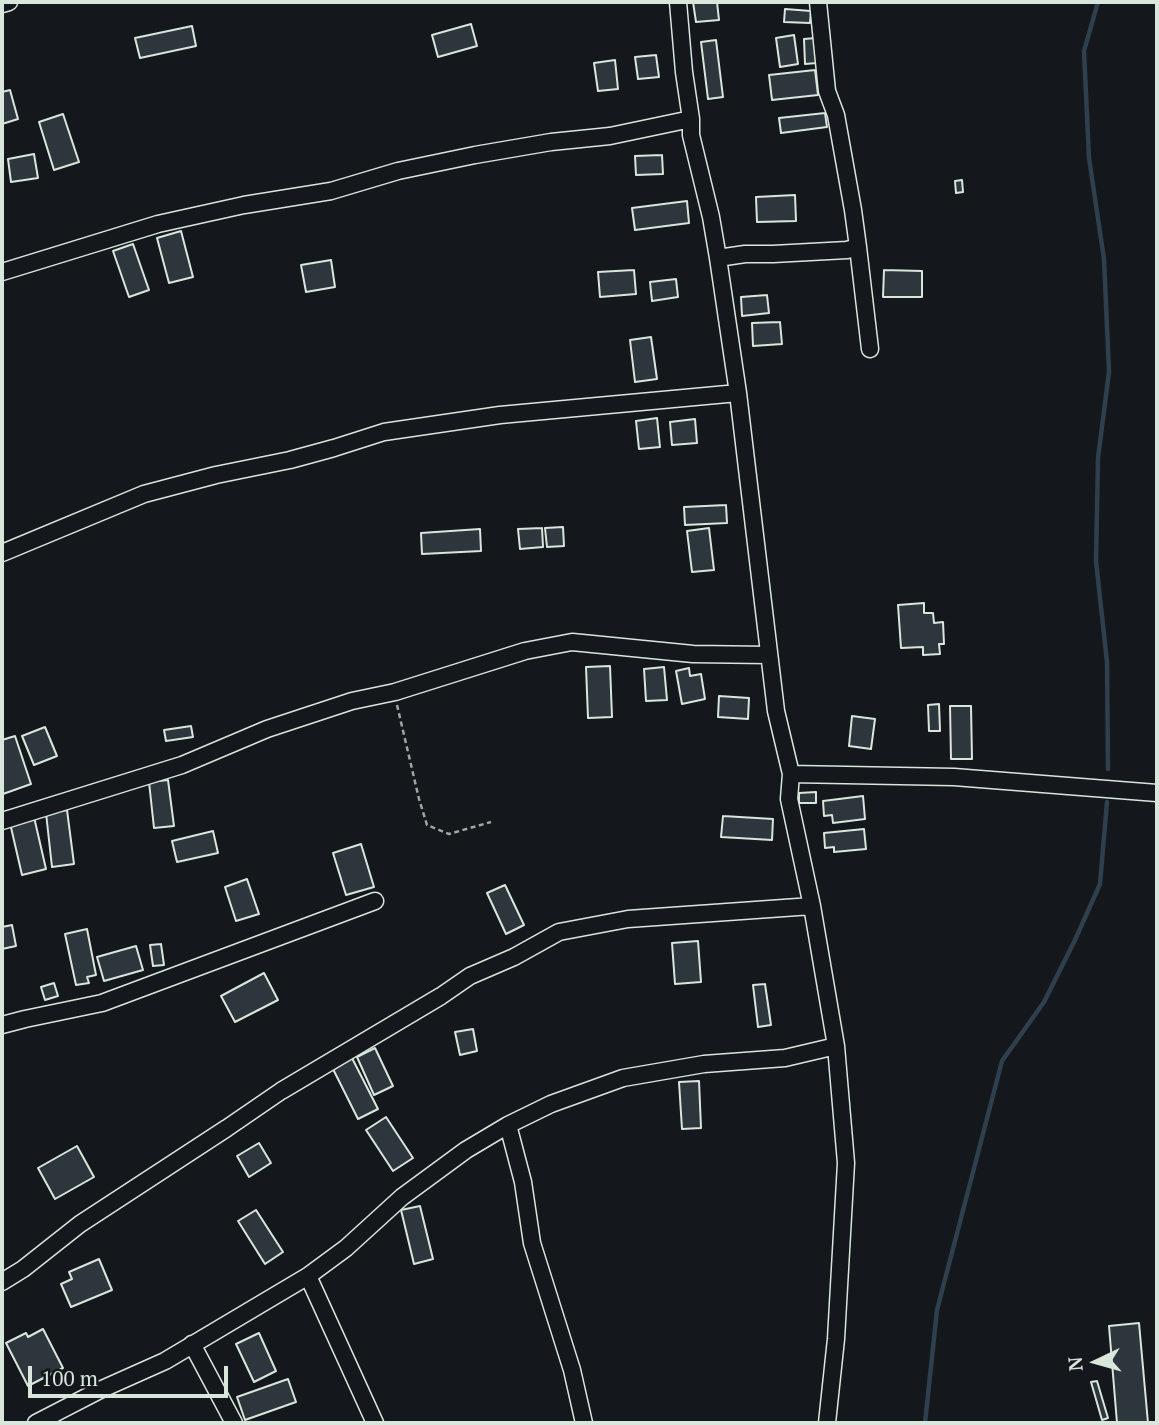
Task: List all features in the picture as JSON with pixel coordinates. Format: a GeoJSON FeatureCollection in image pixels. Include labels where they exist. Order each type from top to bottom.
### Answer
{"type":"FeatureCollection","features":[{"type":"Feature","properties":{"kind":"street"},"geometry":{"type":"LineString","coordinates":[[2,4],[9,2]]}},
{"type":"Feature","properties":{"kind":"street"},"geometry":{"type":"LineString","coordinates":[[678,2],[691,135],[711,218],[738,393],[776,711],[791,774],[789,799],[812,906],[836,1046],[846,1163],[836,1339],[827,1423]]}},
{"type":"Feature","properties":{"kind":"street"},"geometry":{"type":"LineString","coordinates":[[818,2],[827,91],[838,126],[853,210],[870,349]]}},
{"type":"Feature","properties":{"kind":"street"},"geometry":{"type":"LineString","coordinates":[[2,272],[158,224],[244,205],[331,191],[398,171],[475,155],[610,135],[691,119]]}},
{"type":"Feature","properties":{"kind":"street"},"geometry":{"type":"LineString","coordinates":[[718,258],[745,254],[847,250],[858,247]]}},
{"type":"Feature","properties":{"kind":"street"},"geometry":{"type":"LineString","coordinates":[[2,553],[144,494],[216,475],[290,460],[384,432],[500,415],[738,393]]}},
{"type":"Feature","properties":{"kind":"street"},"geometry":{"type":"LineString","coordinates":[[2,821],[182,765],[267,729],[352,701],[395,692],[526,651],[572,642],[693,654],[769,655]]}},
{"type":"Feature","properties":{"kind":"street"},"geometry":{"type":"LineString","coordinates":[[791,774],[954,777],[1157,793]]}},
{"type":"Feature","properties":{"kind":"street"},"geometry":{"type":"LineString","coordinates":[[2,1025],[102,1003],[375,901]]}},
{"type":"Feature","properties":{"kind":"street"},"geometry":{"type":"LineString","coordinates":[[2,1282],[80,1224],[281,1091],[470,976],[514,957],[559,932],[628,919],[812,906]]}},
{"type":"Feature","properties":{"kind":"street"},"geometry":{"type":"LineString","coordinates":[[36,1423],[165,1361],[308,1276],[346,1248],[402,1197],[466,1150],[551,1104],[623,1079],[704,1064],[785,1058],[836,1046]]}},
{"type":"Feature","properties":{"kind":"street"},"geometry":{"type":"LineString","coordinates":[[508,1125],[523,1182],[532,1243],[572,1370],[584,1423]]}},
{"type":"Feature","properties":{"kind":"street"},"geometry":{"type":"LineString","coordinates":[[308,1276],[374,1423]]}},
{"type":"Feature","properties":{"kind":"street"},"geometry":{"type":"LineString","coordinates":[[192,1344],[234,1423]]}},
{"type":"Feature","properties":{"kind":"path"},"geometry":{"type":"LineString","coordinates":[[395,692],[427,825],[449,834],[491,822]]}},
{"type":"Feature","properties":{"kind":"building"},"geometry":{"type":"Polygon","coordinates":[[[693,2],[717,2],[719,20],[696,22],[693,2]]]}},
{"type":"Feature","properties":{"kind":"building"},"geometry":{"type":"Polygon","coordinates":[[[785,9],[811,11],[810,23],[784,22],[785,9]]]}},
{"type":"Feature","properties":{"kind":"building"},"geometry":{"type":"Polygon","coordinates":[[[471,24],[477,46],[438,57],[432,35],[471,24]]]}},
{"type":"Feature","properties":{"kind":"building"},"geometry":{"type":"Polygon","coordinates":[[[192,26],[196,46],[140,58],[135,38],[192,26]]]}},
{"type":"Feature","properties":{"kind":"building"},"geometry":{"type":"Polygon","coordinates":[[[794,35],[798,64],[780,67],[776,38],[794,35]]]}},
{"type":"Feature","properties":{"kind":"building"},"geometry":{"type":"Polygon","coordinates":[[[816,38],[817,63],[805,64],[804,39],[816,38]]]}},
{"type":"Feature","properties":{"kind":"building"},"geometry":{"type":"Polygon","coordinates":[[[716,40],[723,97],[708,99],[701,42],[716,40]]]}},
{"type":"Feature","properties":{"kind":"building"},"geometry":{"type":"Polygon","coordinates":[[[656,55],[659,77],[638,79],[635,57],[656,55]]]}},
{"type":"Feature","properties":{"kind":"building"},"geometry":{"type":"Polygon","coordinates":[[[615,60],[618,89],[598,91],[594,63],[615,60]]]}},
{"type":"Feature","properties":{"kind":"building"},"geometry":{"type":"Polygon","coordinates":[[[815,70],[818,95],[772,100],[769,75],[815,70]]]}},
{"type":"Feature","properties":{"kind":"building"},"geometry":{"type":"Polygon","coordinates":[[[10,90],[18,119],[2,124],[2,92],[10,90]]]}},
{"type":"Feature","properties":{"kind":"building"},"geometry":{"type":"Polygon","coordinates":[[[825,113],[827,127],[781,133],[779,118],[825,113]]]}},
{"type":"Feature","properties":{"kind":"building"},"geometry":{"type":"Polygon","coordinates":[[[63,114],[79,162],[54,170],[39,122],[63,114]]]}},
{"type":"Feature","properties":{"kind":"building"},"geometry":{"type":"Polygon","coordinates":[[[34,154],[38,178],[11,182],[8,159],[34,154]]]}},
{"type":"Feature","properties":{"kind":"building"},"geometry":{"type":"Polygon","coordinates":[[[662,155],[663,174],[636,175],[635,156],[662,155]]]}},
{"type":"Feature","properties":{"kind":"building"},"geometry":{"type":"Polygon","coordinates":[[[962,180],[963,192],[956,193],[955,181],[962,180]]]}},
{"type":"Feature","properties":{"kind":"building"},"geometry":{"type":"Polygon","coordinates":[[[795,195],[796,221],[757,222],[756,197],[795,195]]]}},
{"type":"Feature","properties":{"kind":"building"},"geometry":{"type":"Polygon","coordinates":[[[687,201],[689,223],[635,230],[632,208],[687,201]]]}},
{"type":"Feature","properties":{"kind":"building"},"geometry":{"type":"Polygon","coordinates":[[[181,231],[193,277],[169,283],[157,238],[181,231]]]}},
{"type":"Feature","properties":{"kind":"building"},"geometry":{"type":"Polygon","coordinates":[[[133,244],[149,290],[129,297],[113,251],[133,244]]]}},
{"type":"Feature","properties":{"kind":"building"},"geometry":{"type":"Polygon","coordinates":[[[331,260],[335,287],[306,292],[301,265],[331,260]]]}},
{"type":"Feature","properties":{"kind":"building"},"geometry":{"type":"Polygon","coordinates":[[[634,270],[636,294],[600,297],[598,272],[634,270]]]}},
{"type":"Feature","properties":{"kind":"building"},"geometry":{"type":"Polygon","coordinates":[[[884,270],[922,271],[922,297],[883,297],[884,270]]]}},
{"type":"Feature","properties":{"kind":"building"},"geometry":{"type":"Polygon","coordinates":[[[676,279],[678,297],[652,301],[650,282],[676,279]]]}},
{"type":"Feature","properties":{"kind":"building"},"geometry":{"type":"Polygon","coordinates":[[[767,295],[769,313],[742,316],[741,297],[767,295]]]}},
{"type":"Feature","properties":{"kind":"building"},"geometry":{"type":"Polygon","coordinates":[[[780,322],[782,344],[753,346],[752,323],[780,322]]]}},
{"type":"Feature","properties":{"kind":"building"},"geometry":{"type":"Polygon","coordinates":[[[651,337],[657,379],[635,382],[630,340],[651,337]]]}},
{"type":"Feature","properties":{"kind":"building"},"geometry":{"type":"Polygon","coordinates":[[[657,418],[660,447],[639,449],[636,421],[657,418]]]}},
{"type":"Feature","properties":{"kind":"building"},"geometry":{"type":"Polygon","coordinates":[[[695,419],[697,443],[672,445],[670,422],[695,419]]]}},
{"type":"Feature","properties":{"kind":"building"},"geometry":{"type":"Polygon","coordinates":[[[726,505],[727,523],[685,525],[684,507],[726,505]]]}},
{"type":"Feature","properties":{"kind":"building"},"geometry":{"type":"Polygon","coordinates":[[[563,527],[564,546],[547,547],[545,528],[563,527]]]}},
{"type":"Feature","properties":{"kind":"building"},"geometry":{"type":"Polygon","coordinates":[[[542,528],[543,547],[520,549],[518,529],[542,528]]]}},
{"type":"Feature","properties":{"kind":"building"},"geometry":{"type":"Polygon","coordinates":[[[709,528],[714,570],[692,572],[687,531],[709,528]]]}},
{"type":"Feature","properties":{"kind":"building"},"geometry":{"type":"Polygon","coordinates":[[[480,529],[481,551],[422,554],[421,533],[480,529]]]}},
{"type":"Feature","properties":{"kind":"building"},"geometry":{"type":"Polygon","coordinates":[[[924,603],[924,613],[933,613],[934,623],[943,622],[944,644],[939,644],[940,654],[923,655],[923,647],[901,648],[898,605],[924,603]]]}},
{"type":"Feature","properties":{"kind":"building"},"geometry":{"type":"Polygon","coordinates":[[[610,666],[612,717],[588,718],[586,667],[610,666]]]}},
{"type":"Feature","properties":{"kind":"building"},"geometry":{"type":"Polygon","coordinates":[[[664,667],[667,700],[646,701],[644,669],[664,667]]]}},
{"type":"Feature","properties":{"kind":"building"},"geometry":{"type":"Polygon","coordinates":[[[689,668],[690,676],[701,674],[705,699],[682,704],[676,671],[689,668]]]}},
{"type":"Feature","properties":{"kind":"building"},"geometry":{"type":"Polygon","coordinates":[[[719,696],[749,698],[748,719],[718,717],[719,696]]]}},
{"type":"Feature","properties":{"kind":"building"},"geometry":{"type":"Polygon","coordinates":[[[939,704],[940,731],[929,731],[928,705],[939,704]]]}},
{"type":"Feature","properties":{"kind":"building"},"geometry":{"type":"Polygon","coordinates":[[[950,706],[971,706],[972,759],[951,759],[950,706]]]}},
{"type":"Feature","properties":{"kind":"building"},"geometry":{"type":"Polygon","coordinates":[[[852,716],[875,719],[871,749],[849,746],[852,716]]]}},
{"type":"Feature","properties":{"kind":"building"},"geometry":{"type":"Polygon","coordinates":[[[191,726],[193,737],[166,741],[164,730],[191,726]]]}},
{"type":"Feature","properties":{"kind":"building"},"geometry":{"type":"Polygon","coordinates":[[[45,727],[57,756],[34,765],[22,736],[45,727]]]}},
{"type":"Feature","properties":{"kind":"building"},"geometry":{"type":"Polygon","coordinates":[[[15,736],[31,784],[3,794],[2,740],[15,736]]]}},
{"type":"Feature","properties":{"kind":"building"},"geometry":{"type":"Polygon","coordinates":[[[168,780],[174,826],[154,828],[149,782],[168,780]]]}},
{"type":"Feature","properties":{"kind":"building"},"geometry":{"type":"Polygon","coordinates":[[[816,792],[816,803],[799,803],[799,793],[816,792]]]}},
{"type":"Feature","properties":{"kind":"building"},"geometry":{"type":"Polygon","coordinates":[[[863,796],[865,819],[833,823],[832,815],[824,816],[823,801],[863,796]]]}},
{"type":"Feature","properties":{"kind":"building"},"geometry":{"type":"Polygon","coordinates":[[[67,810],[74,864],[52,867],[46,813],[67,810]]]}},
{"type":"Feature","properties":{"kind":"building"},"geometry":{"type":"Polygon","coordinates":[[[723,816],[773,819],[772,840],[721,837],[723,816]]]}},
{"type":"Feature","properties":{"kind":"building"},"geometry":{"type":"Polygon","coordinates":[[[34,817],[46,869],[22,875],[10,823],[34,817]]]}},
{"type":"Feature","properties":{"kind":"building"},"geometry":{"type":"Polygon","coordinates":[[[864,829],[866,849],[834,852],[834,847],[825,848],[824,833],[864,829]]]}},
{"type":"Feature","properties":{"kind":"building"},"geometry":{"type":"Polygon","coordinates":[[[213,831],[218,853],[177,862],[172,841],[213,831]]]}},
{"type":"Feature","properties":{"kind":"building"},"geometry":{"type":"Polygon","coordinates":[[[361,844],[374,887],[346,895],[333,853],[361,844]]]}},
{"type":"Feature","properties":{"kind":"building"},"geometry":{"type":"Polygon","coordinates":[[[247,879],[259,914],[236,921],[225,887],[247,879]]]}},
{"type":"Feature","properties":{"kind":"building"},"geometry":{"type":"Polygon","coordinates":[[[505,885],[524,925],[506,934],[487,893],[505,885]]]}},
{"type":"Feature","properties":{"kind":"building"},"geometry":{"type":"Polygon","coordinates":[[[12,925],[16,946],[2,949],[2,927],[12,925]]]}},
{"type":"Feature","properties":{"kind":"building"},"geometry":{"type":"Polygon","coordinates":[[[87,929],[96,975],[87,977],[89,983],[76,985],[65,934],[87,929]]]}},
{"type":"Feature","properties":{"kind":"building"},"geometry":{"type":"Polygon","coordinates":[[[698,941],[701,982],[675,984],[672,943],[698,941]]]}},
{"type":"Feature","properties":{"kind":"building"},"geometry":{"type":"Polygon","coordinates":[[[161,944],[164,965],[153,966],[150,945],[161,944]]]}},
{"type":"Feature","properties":{"kind":"building"},"geometry":{"type":"Polygon","coordinates":[[[136,946],[143,970],[104,981],[97,957],[136,946]]]}},
{"type":"Feature","properties":{"kind":"building"},"geometry":{"type":"Polygon","coordinates":[[[264,973],[278,1000],[235,1022],[221,996],[264,973]]]}},
{"type":"Feature","properties":{"kind":"building"},"geometry":{"type":"Polygon","coordinates":[[[54,983],[58,996],[45,1000],[41,987],[54,983]]]}},
{"type":"Feature","properties":{"kind":"building"},"geometry":{"type":"Polygon","coordinates":[[[765,984],[771,1025],[758,1027],[753,985],[765,984]]]}},
{"type":"Feature","properties":{"kind":"building"},"geometry":{"type":"Polygon","coordinates":[[[473,1029],[477,1051],[460,1055],[455,1032],[473,1029]]]}},
{"type":"Feature","properties":{"kind":"building"},"geometry":{"type":"Polygon","coordinates":[[[375,1048],[393,1086],[374,1095],[357,1057],[375,1048]]]}},
{"type":"Feature","properties":{"kind":"building"},"geometry":{"type":"Polygon","coordinates":[[[352,1058],[378,1109],[358,1119],[333,1069],[352,1058]]]}},
{"type":"Feature","properties":{"kind":"building"},"geometry":{"type":"Polygon","coordinates":[[[699,1081],[701,1128],[682,1129],[679,1082],[699,1081]]]}},
{"type":"Feature","properties":{"kind":"building"},"geometry":{"type":"Polygon","coordinates":[[[386,1117],[413,1158],[393,1171],[366,1130],[386,1117]]]}},
{"type":"Feature","properties":{"kind":"building"},"geometry":{"type":"Polygon","coordinates":[[[259,1143],[271,1163],[249,1177],[237,1156],[259,1143]]]}},
{"type":"Feature","properties":{"kind":"building"},"geometry":{"type":"Polygon","coordinates":[[[77,1146],[94,1177],[55,1199],[38,1168],[77,1146]]]}},
{"type":"Feature","properties":{"kind":"building"},"geometry":{"type":"Polygon","coordinates":[[[420,1206],[433,1259],[414,1264],[401,1210],[420,1206]]]}},
{"type":"Feature","properties":{"kind":"building"},"geometry":{"type":"Polygon","coordinates":[[[256,1210],[283,1252],[265,1264],[238,1221],[256,1210]]]}},
{"type":"Feature","properties":{"kind":"building"},"geometry":{"type":"Polygon","coordinates":[[[99,1259],[112,1290],[71,1307],[61,1284],[72,1279],[69,1272],[99,1259]]]}},
{"type":"Feature","properties":{"kind":"building"},"geometry":{"type":"Polygon","coordinates":[[[1139,1323],[1148,1423],[1117,1423],[1109,1326],[1139,1323]]]}},
{"type":"Feature","properties":{"kind":"building"},"geometry":{"type":"Polygon","coordinates":[[[43,1329],[63,1368],[28,1386],[6,1343],[26,1333],[28,1337],[43,1329]]]}},
{"type":"Feature","properties":{"kind":"building"},"geometry":{"type":"Polygon","coordinates":[[[259,1333],[276,1371],[254,1382],[236,1344],[259,1333]]]}},
{"type":"Feature","properties":{"kind":"building"},"geometry":{"type":"Polygon","coordinates":[[[288,1379],[296,1402],[245,1420],[237,1397],[288,1379]]]}},
{"type":"Feature","properties":{"kind":"building"},"geometry":{"type":"Polygon","coordinates":[[[1097,1381],[1108,1418],[1102,1420],[1091,1382],[1097,1381]]]}},
{"type":"Feature","properties":{"kind":"waterway"},"geometry":{"type":"LineString","coordinates":[[1098,2],[1084,51],[1089,158],[1104,259],[1109,372],[1098,458],[1096,561],[1107,662],[1108,769]]}},
{"type":"Feature","properties":{"kind":"waterway"},"geometry":{"type":"LineString","coordinates":[[925,1423],[937,1310],[1002,1061],[1044,1002],[1100,884],[1107,802]]}}]}
